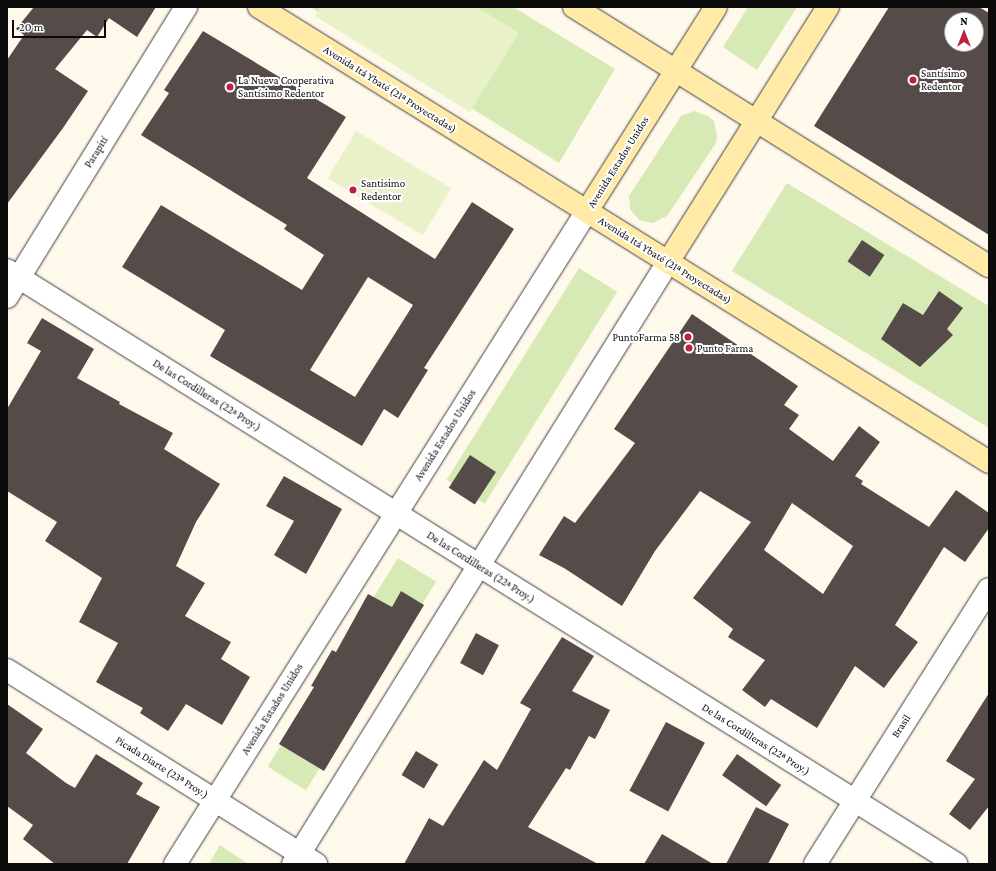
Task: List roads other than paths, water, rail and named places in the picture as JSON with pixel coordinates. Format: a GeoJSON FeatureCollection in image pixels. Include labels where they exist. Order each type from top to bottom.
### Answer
{"type":"FeatureCollection","features":[{"type":"Feature","properties":{"kind":"main road","name":"Avenida Itá Ybaté (21ª Proyectadas)"},"geometry":{"type":"LineString","coordinates":[[259,7],[989,462]]}},
{"type":"Feature","properties":{"kind":"main road"},"geometry":{"type":"LineString","coordinates":[[574,7],[989,266]]}},
{"type":"Feature","properties":{"kind":"main road","name":"Avenida Estados Unidos"},"geometry":{"type":"LineString","coordinates":[[587,211],[716,7]]}},
{"type":"Feature","properties":{"kind":"main road"},"geometry":{"type":"LineString","coordinates":[[668,262],[828,7]]}},
{"type":"Feature","properties":{"kind":"street","name":"Parapití"},"geometry":{"type":"LineString","coordinates":[[7,297],[13,273],[186,7]]}},
{"type":"Feature","properties":{"kind":"street","name":"Avenida Estados Unidos"},"geometry":{"type":"LineString","coordinates":[[175,864],[587,211]]}},
{"type":"Feature","properties":{"kind":"street"},"geometry":{"type":"LineString","coordinates":[[303,861],[479,566],[668,262]]}},
{"type":"Feature","properties":{"kind":"street","name":"De las Cordilleras (22ª Proy.)"},"geometry":{"type":"LineString","coordinates":[[13,273],[956,864]]}},
{"type":"Feature","properties":{"kind":"street","name":"Brasil"},"geometry":{"type":"LineString","coordinates":[[815,864],[854,800],[989,590]]}},
{"type":"Feature","properties":{"kind":"street","name":"Picada Diarte (23ª Proy.)"},"geometry":{"type":"LineString","coordinates":[[7,670],[215,800],[303,861]]}},
{"type":"Feature","properties":{"kind":"place","name":"Santísimo Redentor"},"geometry":{"type":"Point","coordinates":[913,80]}},
{"type":"Feature","properties":{"kind":"place","name":"La Nueva Cooperativa Santísimo Redentor"},"geometry":{"type":"Point","coordinates":[230,87]}},
{"type":"Feature","properties":{"kind":"place","name":"Santisimo Redentor"},"geometry":{"type":"Point","coordinates":[353,190]}},
{"type":"Feature","properties":{"kind":"place","name":"PuntoFarma 58"},"geometry":{"type":"Point","coordinates":[688,337]}},
{"type":"Feature","properties":{"kind":"place","name":"Punto Farma"},"geometry":{"type":"Point","coordinates":[689,348]}}]}
